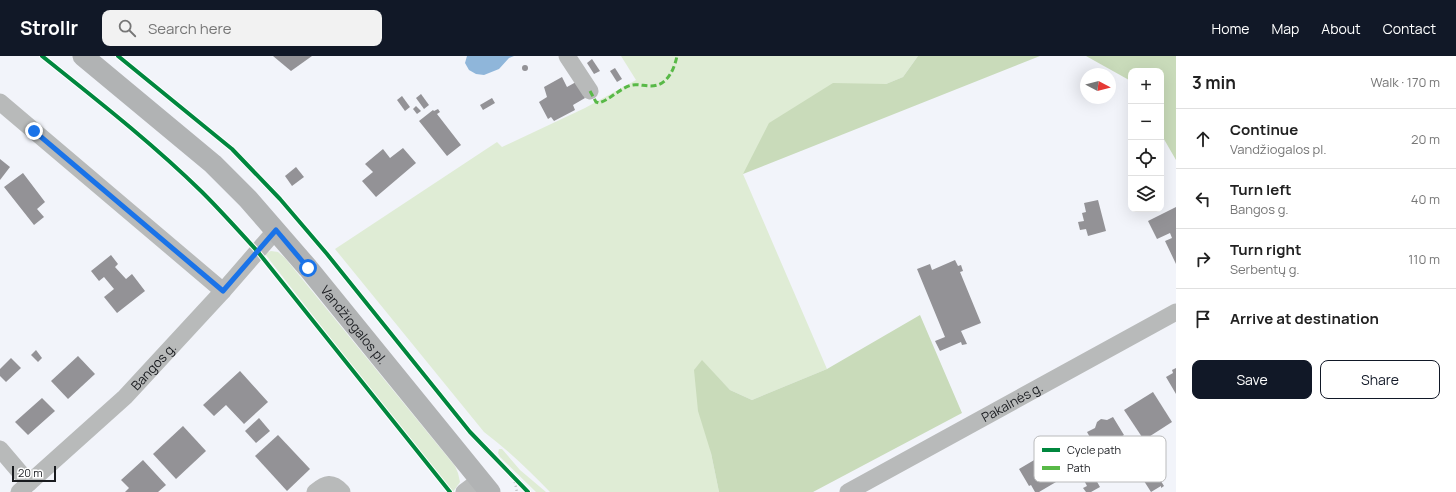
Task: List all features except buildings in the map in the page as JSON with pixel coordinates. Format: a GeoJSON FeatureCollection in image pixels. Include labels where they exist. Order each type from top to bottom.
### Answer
{"type":"FeatureCollection","features":[{"type":"Feature","properties":{"kind":"main road","name":"Vandžiogalos pl."},"geometry":{"type":"LineString","coordinates":[[83,56],[213,164],[248,199],[276,230],[478,488]]}},
{"type":"Feature","properties":{"kind":"street"},"geometry":{"type":"LineString","coordinates":[[567,56],[590,90]]}},
{"type":"Feature","properties":{"kind":"street"},"geometry":{"type":"LineString","coordinates":[[0,102],[223,291]]}},
{"type":"Feature","properties":{"kind":"street","name":"Bangos g."},"geometry":{"type":"LineString","coordinates":[[24,488],[125,397],[223,291],[276,230]]}},
{"type":"Feature","properties":{"kind":"street","name":"Pakalnės g."},"geometry":{"type":"LineString","coordinates":[[848,492],[1176,312]]}},
{"type":"Feature","properties":{"kind":"street"},"geometry":{"type":"LineString","coordinates":[[0,449],[24,488]]}},
{"type":"Feature","properties":{"kind":"street"},"geometry":{"type":"LineString","coordinates":[[316,492],[322,486],[329,484],[337,486],[342,492]]}},
{"type":"Feature","properties":{"kind":"path"},"geometry":{"type":"LineString","coordinates":[[514,478],[517,492]]}},
{"type":"Feature","properties":{"kind":"green space"},"geometry":{"type":"Polygon","coordinates":[[[621,56],[918,56],[903,77],[886,84],[863,84],[743,174],[827,369],[752,400],[730,390],[702,361],[711,453],[719,492],[550,492],[518,460],[484,432],[335,249],[497,142],[502,147],[585,108],[636,80],[621,56]]]}},
{"type":"Feature","properties":{"kind":"green space"},"geometry":{"type":"Polygon","coordinates":[[[918,56],[1040,56],[743,174],[769,123],[833,83],[886,84],[903,77],[918,56]]]}},
{"type":"Feature","properties":{"kind":"green space"},"geometry":{"type":"Polygon","coordinates":[[[1086,56],[1176,56],[1176,160],[1164,139],[1164,68],[1128,68],[1128,79],[1116,73],[1116,68],[1108,68],[1086,56]]]}},
{"type":"Feature","properties":{"kind":"green space"},"geometry":{"type":"Polygon","coordinates":[[[271,251],[278,252],[285,258],[455,466],[460,482],[453,492],[450,492],[265,254],[271,251]]]}},
{"type":"Feature","properties":{"kind":"green space"},"geometry":{"type":"Polygon","coordinates":[[[920,315],[962,413],[813,492],[719,492],[711,453],[698,411],[694,370],[702,360],[730,390],[752,400],[827,369],[920,315]]]}},
{"type":"Feature","properties":{"kind":"green space"},"geometry":{"type":"Polygon","coordinates":[[[499,449],[502,449],[520,470],[546,492],[536,492],[500,457],[498,453],[499,449]]]}},
{"type":"Feature","properties":{"kind":"water"},"geometry":{"type":"Polygon","coordinates":[[[467,56],[514,56],[509,58],[499,69],[484,75],[476,74],[469,70],[465,63],[467,56]]]}},
{"type":"Feature","properties":{"kind":"marked path"},"geometry":{"type":"LineString","coordinates":[[590,91],[596,102],[599,103],[628,86],[657,85],[665,80],[672,72],[677,56]]}},
{"type":"Feature","properties":{"kind":"cycle path"},"geometry":{"type":"LineString","coordinates":[[42,56],[144,139],[202,192],[223,214],[258,252],[450,492]]}},
{"type":"Feature","properties":{"kind":"cycle path"},"geometry":{"type":"LineString","coordinates":[[118,56],[232,149],[280,199],[327,254],[470,432],[528,492]]}},
{"type":"Feature","properties":{"kind":"route"},"geometry":{"type":"LineString","coordinates":[[34,131],[223,291],[276,230],[308,268]]}}]}
